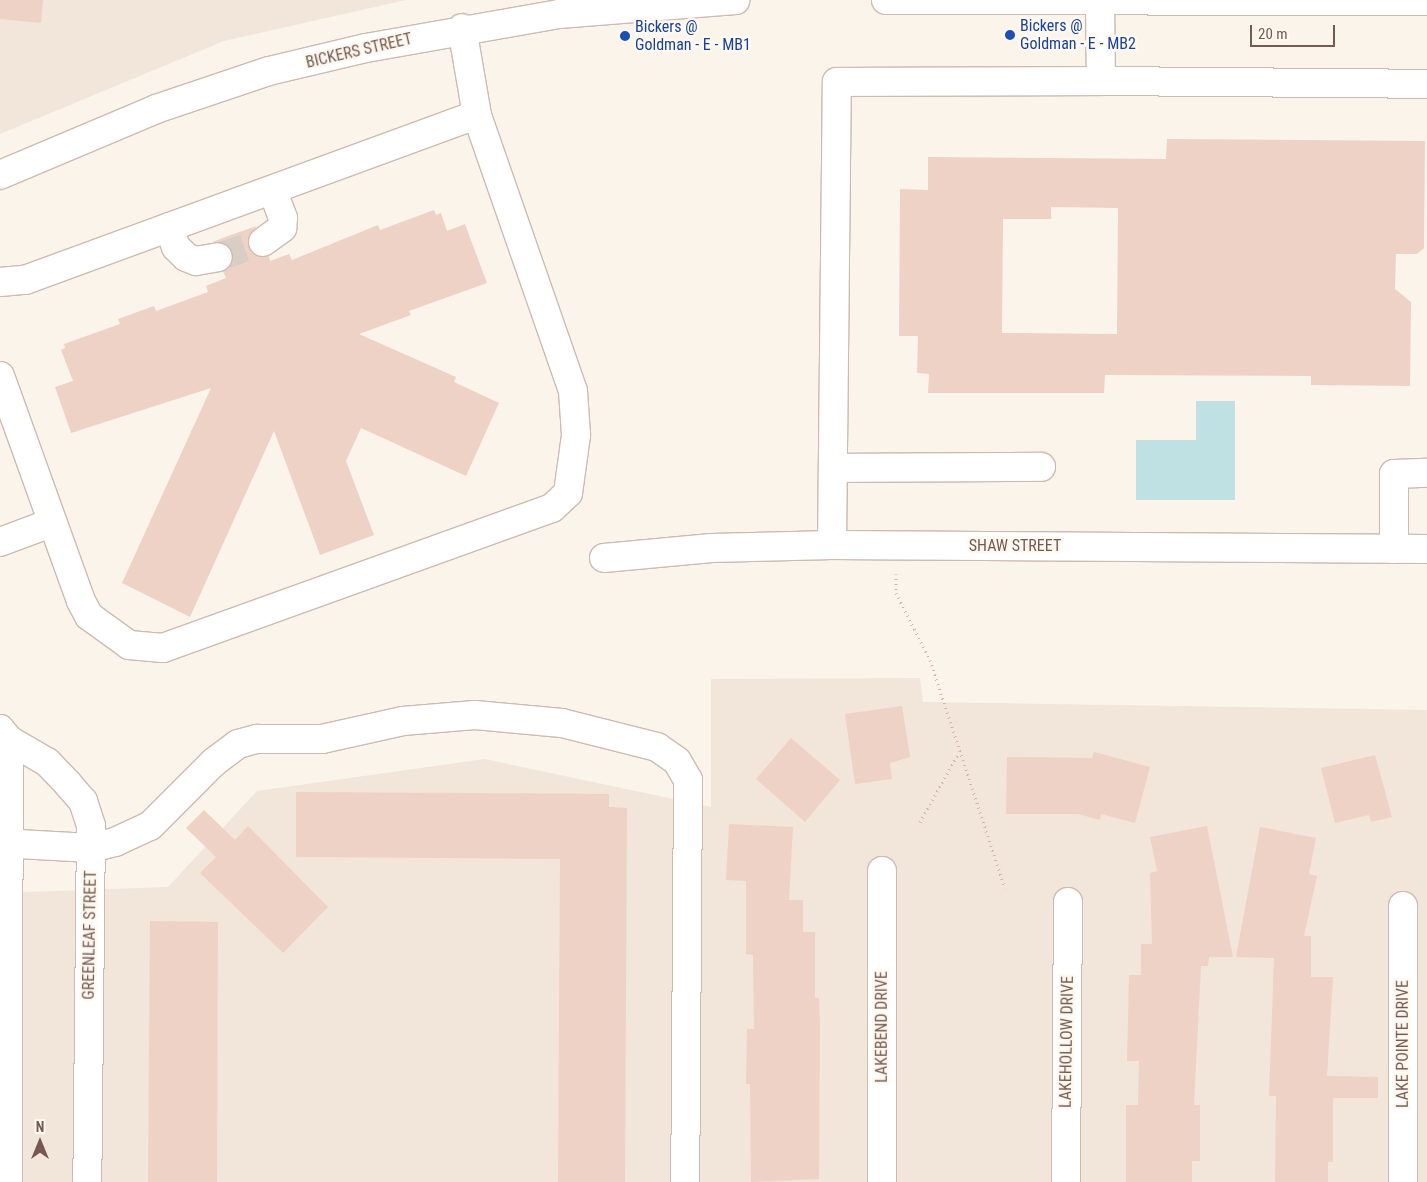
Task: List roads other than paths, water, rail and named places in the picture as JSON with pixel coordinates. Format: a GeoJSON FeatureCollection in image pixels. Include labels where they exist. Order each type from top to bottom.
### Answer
{"type":"FeatureCollection","features":[{"type":"Feature","properties":{"kind":"street","name":"BICKERS STREET"},"geometry":{"type":"LineString","coordinates":[[0,175],[156,109],[269,72],[462,28],[658,2],[735,0]]}},
{"type":"Feature","properties":{"kind":"street"},"geometry":{"type":"LineString","coordinates":[[886,0],[1427,1]]}},
{"type":"Feature","properties":{"kind":"street"},"geometry":{"type":"LineString","coordinates":[[1100,1],[1101,81]]}},
{"type":"Feature","properties":{"kind":"street"},"geometry":{"type":"LineString","coordinates":[[0,376],[51,523],[89,616],[129,645],[163,648],[552,508],[568,493],[576,435],[573,391],[477,115],[462,28]]}},
{"type":"Feature","properties":{"kind":"street"},"geometry":{"type":"LineString","coordinates":[[832,545],[836,82],[1101,81],[1427,84]]}},
{"type":"Feature","properties":{"kind":"street"},"geometry":{"type":"LineString","coordinates":[[0,282],[25,280],[477,115]]}},
{"type":"Feature","properties":{"kind":"street"},"geometry":{"type":"LineString","coordinates":[[263,242],[282,228],[283,218],[272,190]]}},
{"type":"Feature","properties":{"kind":"street"},"geometry":{"type":"LineString","coordinates":[[169,227],[176,247],[186,257],[196,261],[218,257]]}},
{"type":"Feature","properties":{"kind":"street"},"geometry":{"type":"LineString","coordinates":[[834,468],[1041,467]]}},
{"type":"Feature","properties":{"kind":"street"},"geometry":{"type":"LineString","coordinates":[[1394,549],[1394,474],[1427,473]]}},
{"type":"Feature","properties":{"kind":"street"},"geometry":{"type":"LineString","coordinates":[[0,542],[51,523]]}},
{"type":"Feature","properties":{"kind":"street","name":"SHAW STREET"},"geometry":{"type":"LineString","coordinates":[[604,558],[712,548],[832,545],[1427,549]]}},
{"type":"Feature","properties":{"kind":"street"},"geometry":{"type":"LineString","coordinates":[[4,843],[91,848],[150,826],[214,762],[238,744],[257,739],[322,739],[403,721],[475,715],[562,723],[657,747],[677,761],[688,780],[685,1182]]}},
{"type":"Feature","properties":{"kind":"street"},"geometry":{"type":"LineString","coordinates":[[4,735],[8,1182]]}},
{"type":"Feature","properties":{"kind":"street","name":"GREENLEAF STREET"},"geometry":{"type":"LineString","coordinates":[[4,735],[47,762],[83,801],[91,826],[87,1182]]}},
{"type":"Feature","properties":{"kind":"street","name":"LAKEBEND DRIVE"},"geometry":{"type":"LineString","coordinates":[[882,871],[882,1182]]}},
{"type":"Feature","properties":{"kind":"street","name":"LAKEHOLLOW DRIVE"},"geometry":{"type":"LineString","coordinates":[[1066,1182],[1068,902]]}},
{"type":"Feature","properties":{"kind":"street","name":"LAKE POINTE DRIVE"},"geometry":{"type":"LineString","coordinates":[[1402,1182],[1403,906]]}},
{"type":"Feature","properties":{"kind":"water"},"geometry":{"type":"Polygon","coordinates":[[[1196,401],[1235,401],[1235,500],[1136,500],[1136,440],[1196,440],[1196,401]]]}},
{"type":"Feature","properties":{"kind":"tunnel"},"geometry":{"type":"LineString","coordinates":[[218,257],[263,242]]}},
{"type":"Feature","properties":{"kind":"place","name":"Bickers @ Goldman - E - MB2"},"geometry":{"type":"Point","coordinates":[1010,35]}},
{"type":"Feature","properties":{"kind":"place","name":"Bickers @ Goldman - E - MB1"},"geometry":{"type":"Point","coordinates":[625,36]}}]}
